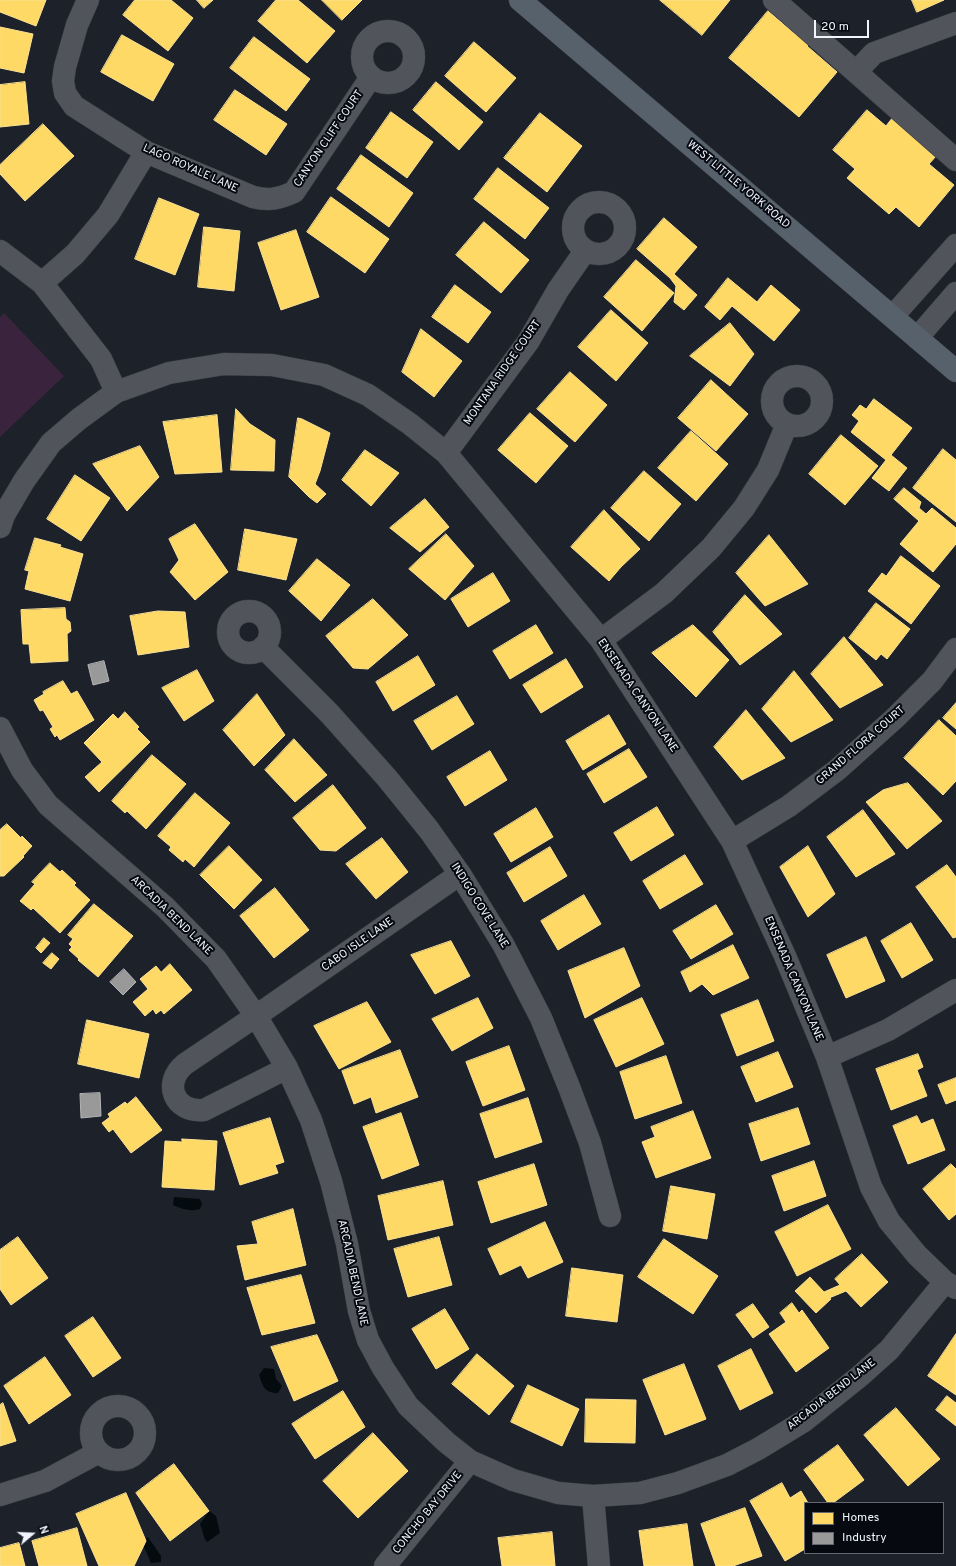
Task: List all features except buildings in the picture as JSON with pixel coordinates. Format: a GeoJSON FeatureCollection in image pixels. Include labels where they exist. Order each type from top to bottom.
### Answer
{"type":"FeatureCollection","features":[{"type":"Feature","properties":{"kind":"main road","name":"WEST LITTLE YORK ROAD"},"geometry":{"type":"LineString","coordinates":[[521,0],[956,371]]}},
{"type":"Feature","properties":{"kind":"street","name":"LAGO ROYALE LANE"},"geometry":{"type":"LineString","coordinates":[[88,0],[77,25],[65,67],[63,81],[65,93],[74,106],[146,152],[253,197],[266,200],[283,196]]}},
{"type":"Feature","properties":{"kind":"street"},"geometry":{"type":"LineString","coordinates":[[774,0],[956,160]]}},
{"type":"Feature","properties":{"kind":"street"},"geometry":{"type":"LineString","coordinates":[[856,72],[874,53],[956,23]]}},
{"type":"Feature","properties":{"kind":"street","name":"CANYON CLIFF COURT"},"geometry":{"type":"LineString","coordinates":[[283,196],[294,192],[371,77]]}},
{"type":"Feature","properties":{"kind":"street"},"geometry":{"type":"LineString","coordinates":[[42,283],[74,254],[108,215],[146,152]]}},
{"type":"Feature","properties":{"kind":"street"},"geometry":{"type":"LineString","coordinates":[[892,316],[956,245]]}},
{"type":"Feature","properties":{"kind":"street"},"geometry":{"type":"LineString","coordinates":[[0,251],[42,283],[101,359],[116,392],[78,419],[50,444],[24,481],[4,515],[0,527]]}},
{"type":"Feature","properties":{"kind":"street","name":"MONTANA RIDGE COURT"},"geometry":{"type":"LineString","coordinates":[[446,453],[528,342],[558,290],[585,251]]}},
{"type":"Feature","properties":{"kind":"street"},"geometry":{"type":"LineString","coordinates":[[917,338],[956,293]]}},
{"type":"Feature","properties":{"kind":"street","name":"ENSENADA CANYON LANE"},"geometry":{"type":"LineString","coordinates":[[116,392],[169,373],[224,364],[272,365],[324,375],[368,396],[410,424],[446,453],[601,640],[732,841],[785,956],[827,1057],[871,1187],[889,1221],[917,1255],[950,1285]]}},
{"type":"Feature","properties":{"kind":"street"},"geometry":{"type":"LineString","coordinates":[[601,640],[664,593],[711,548],[744,508],[768,470],[787,424]]}},
{"type":"Feature","properties":{"kind":"street","name":"INDIGO COVE LANE"},"geometry":{"type":"LineString","coordinates":[[263,647],[329,714],[387,778],[429,830],[460,874],[503,944],[541,1018],[590,1143],[610,1216]]}},
{"type":"Feature","properties":{"kind":"street","name":"GRAND FLORA COURT"},"geometry":{"type":"LineString","coordinates":[[732,841],[789,806],[837,770],[895,718],[932,681],[956,649]]}},
{"type":"Feature","properties":{"kind":"street","name":"ARCADIA BEND LANE"},"geometry":{"type":"LineString","coordinates":[[0,728],[22,770],[48,805],[165,907],[216,959],[256,1016],[287,1068],[311,1120],[331,1181],[347,1244],[359,1311],[368,1340],[383,1368],[408,1406],[446,1442],[470,1461],[513,1480],[558,1493],[593,1496],[640,1494],[678,1483],[727,1464],[758,1449],[804,1421],[860,1376],[889,1350],[950,1285]]}},
{"type":"Feature","properties":{"kind":"street","name":"CABO ISLE LANE"},"geometry":{"type":"LineString","coordinates":[[287,1068],[204,1110],[196,1111],[188,1109],[176,1099],[173,1083],[174,1076],[179,1069],[460,874]]}},
{"type":"Feature","properties":{"kind":"street"},"geometry":{"type":"LineString","coordinates":[[827,1057],[888,1030],[956,990]]}},
{"type":"Feature","properties":{"kind":"street"},"geometry":{"type":"LineString","coordinates":[[0,1495],[45,1481],[99,1452]]}},
{"type":"Feature","properties":{"kind":"street","name":"CONCHO BAY DRIVE"},"geometry":{"type":"LineString","coordinates":[[385,1566],[470,1461]]}},
{"type":"Feature","properties":{"kind":"street"},"geometry":{"type":"LineString","coordinates":[[593,1496],[599,1566]]}},
{"type":"Feature","properties":{"kind":"shaded area"},"geometry":{"type":"Polygon","coordinates":[[[4,313],[64,376],[0,437],[0,317],[4,313]]]}},
{"type":"Feature","properties":{"kind":"shaded area"},"geometry":{"type":"Polygon","coordinates":[[[174,1197],[200,1199],[202,1204],[200,1209],[183,1209],[173,1205],[174,1197]]]}},
{"type":"Feature","properties":{"kind":"shaded area"},"geometry":{"type":"Polygon","coordinates":[[[264,1368],[274,1369],[276,1379],[282,1386],[278,1393],[270,1392],[263,1386],[259,1375],[264,1368]]]}},
{"type":"Feature","properties":{"kind":"shaded area"},"geometry":{"type":"Polygon","coordinates":[[[209,1511],[216,1516],[220,1533],[207,1542],[200,1524],[209,1511]]]}},
{"type":"Feature","properties":{"kind":"shaded area"},"geometry":{"type":"Polygon","coordinates":[[[148,1537],[161,1556],[161,1562],[151,1563],[141,1543],[148,1537]]]}}]}
